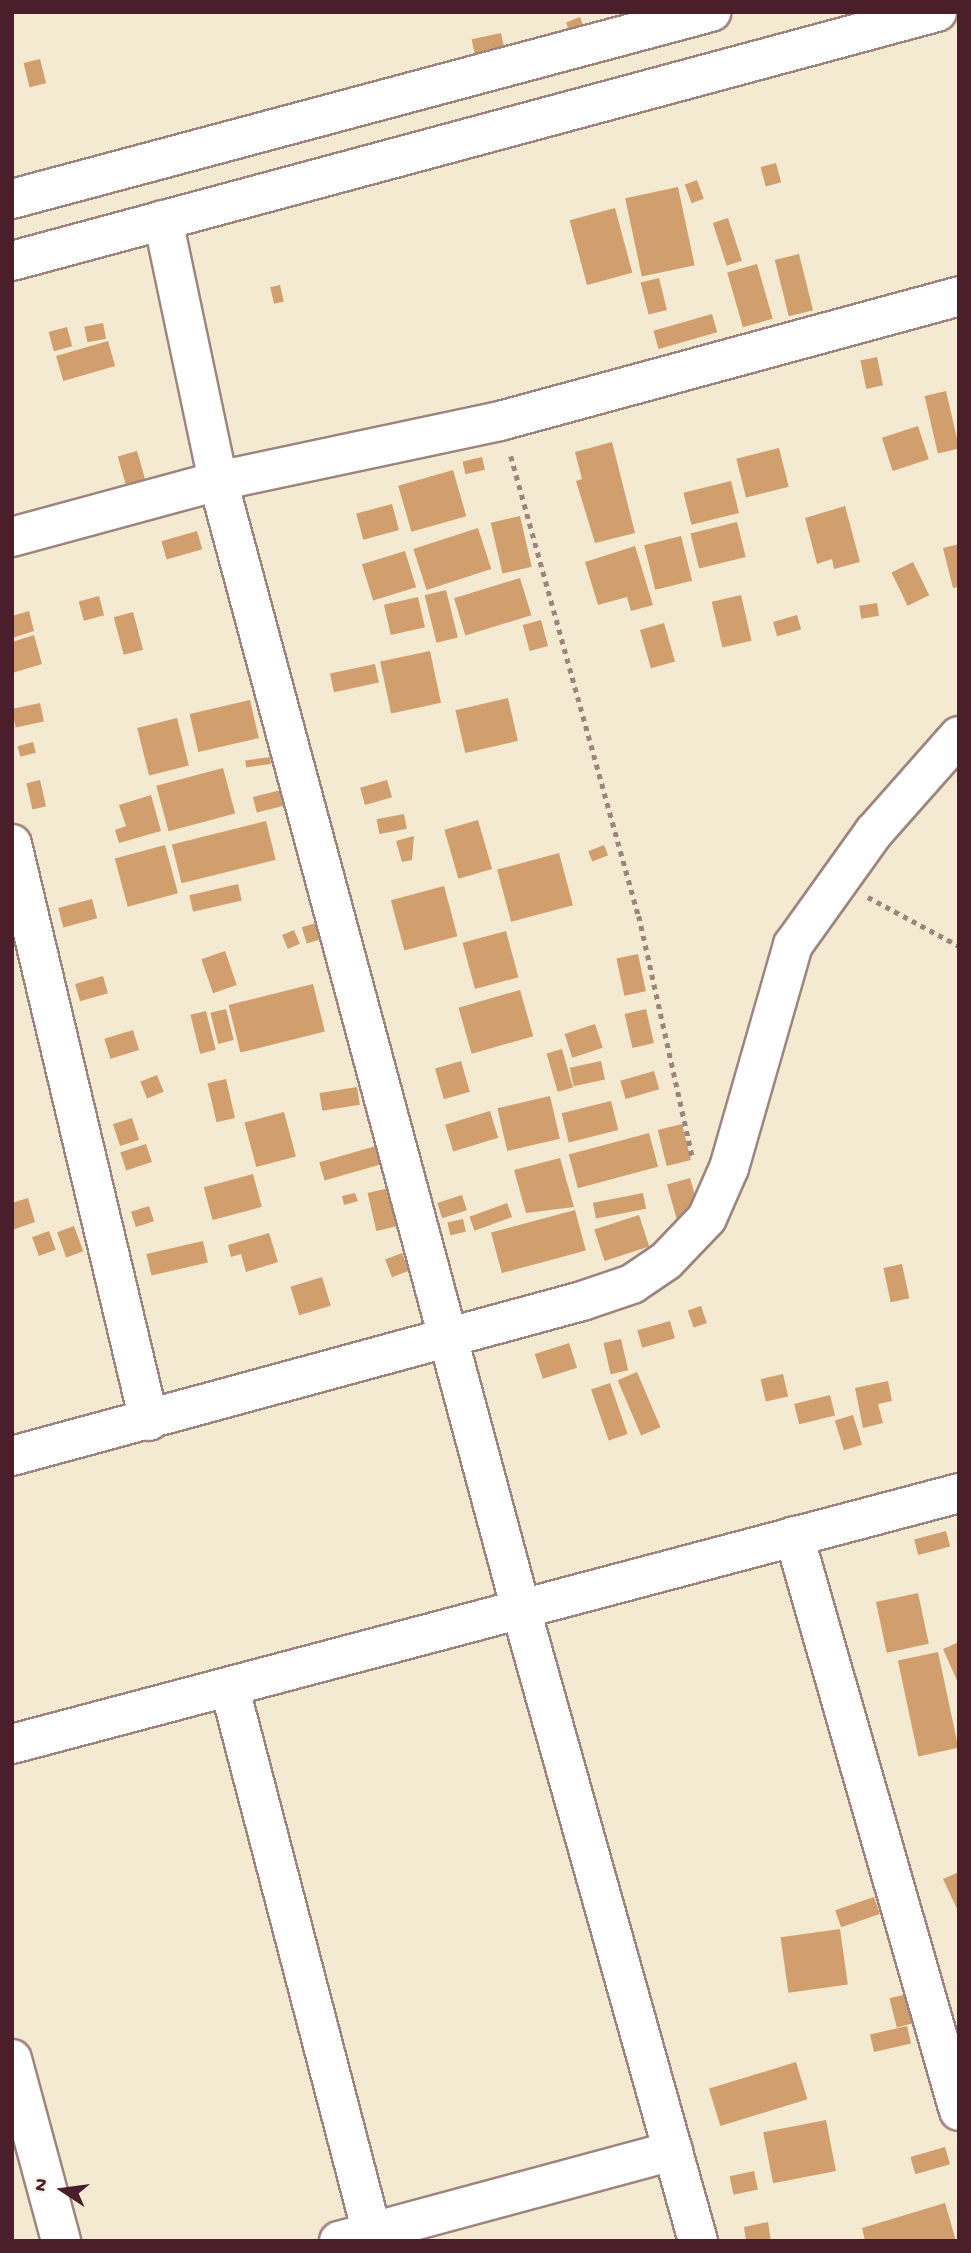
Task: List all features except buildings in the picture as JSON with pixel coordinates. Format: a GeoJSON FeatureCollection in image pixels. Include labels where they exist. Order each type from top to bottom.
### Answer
{"type":"FeatureCollection","features":[{"type":"Feature","properties":{"kind":"street"},"geometry":{"type":"LineString","coordinates":[[12,261],[937,12]]}},
{"type":"Feature","properties":{"kind":"street"},"geometry":{"type":"LineString","coordinates":[[12,199],[693,15]]}},
{"type":"Feature","properties":{"kind":"street"},"geometry":{"type":"LineString","coordinates":[[163,220],[218,481],[452,1339],[520,1606],[698,2241]]}},
{"type":"Feature","properties":{"kind":"street"},"geometry":{"type":"LineString","coordinates":[[12,537],[218,481],[500,421],[959,296]]}},
{"type":"Feature","properties":{"kind":"street"},"geometry":{"type":"LineString","coordinates":[[12,1456],[452,1339],[632,1284],[666,1261],[707,1218],[736,1148],[793,945],[837,880],[933,758],[959,736]]}},
{"type":"Feature","properties":{"kind":"street"},"geometry":{"type":"LineString","coordinates":[[12,844],[149,1421]]}},
{"type":"Feature","properties":{"kind":"street"},"geometry":{"type":"LineString","coordinates":[[12,1744],[230,1689],[520,1606],[959,1493]]}},
{"type":"Feature","properties":{"kind":"street"},"geometry":{"type":"LineString","coordinates":[[794,1536],[953,2070],[959,2111]]}},
{"type":"Feature","properties":{"kind":"street"},"geometry":{"type":"LineString","coordinates":[[230,1689],[356,2238],[673,2151]]}},
{"type":"Feature","properties":{"kind":"street"},"geometry":{"type":"LineString","coordinates":[[12,2059],[61,2241]]}},
{"type":"Feature","properties":{"kind":"path"},"geometry":{"type":"LineString","coordinates":[[500,421],[635,903],[695,1165]]}},
{"type":"Feature","properties":{"kind":"path"},"geometry":{"type":"LineString","coordinates":[[837,880],[959,946]]}}]}
